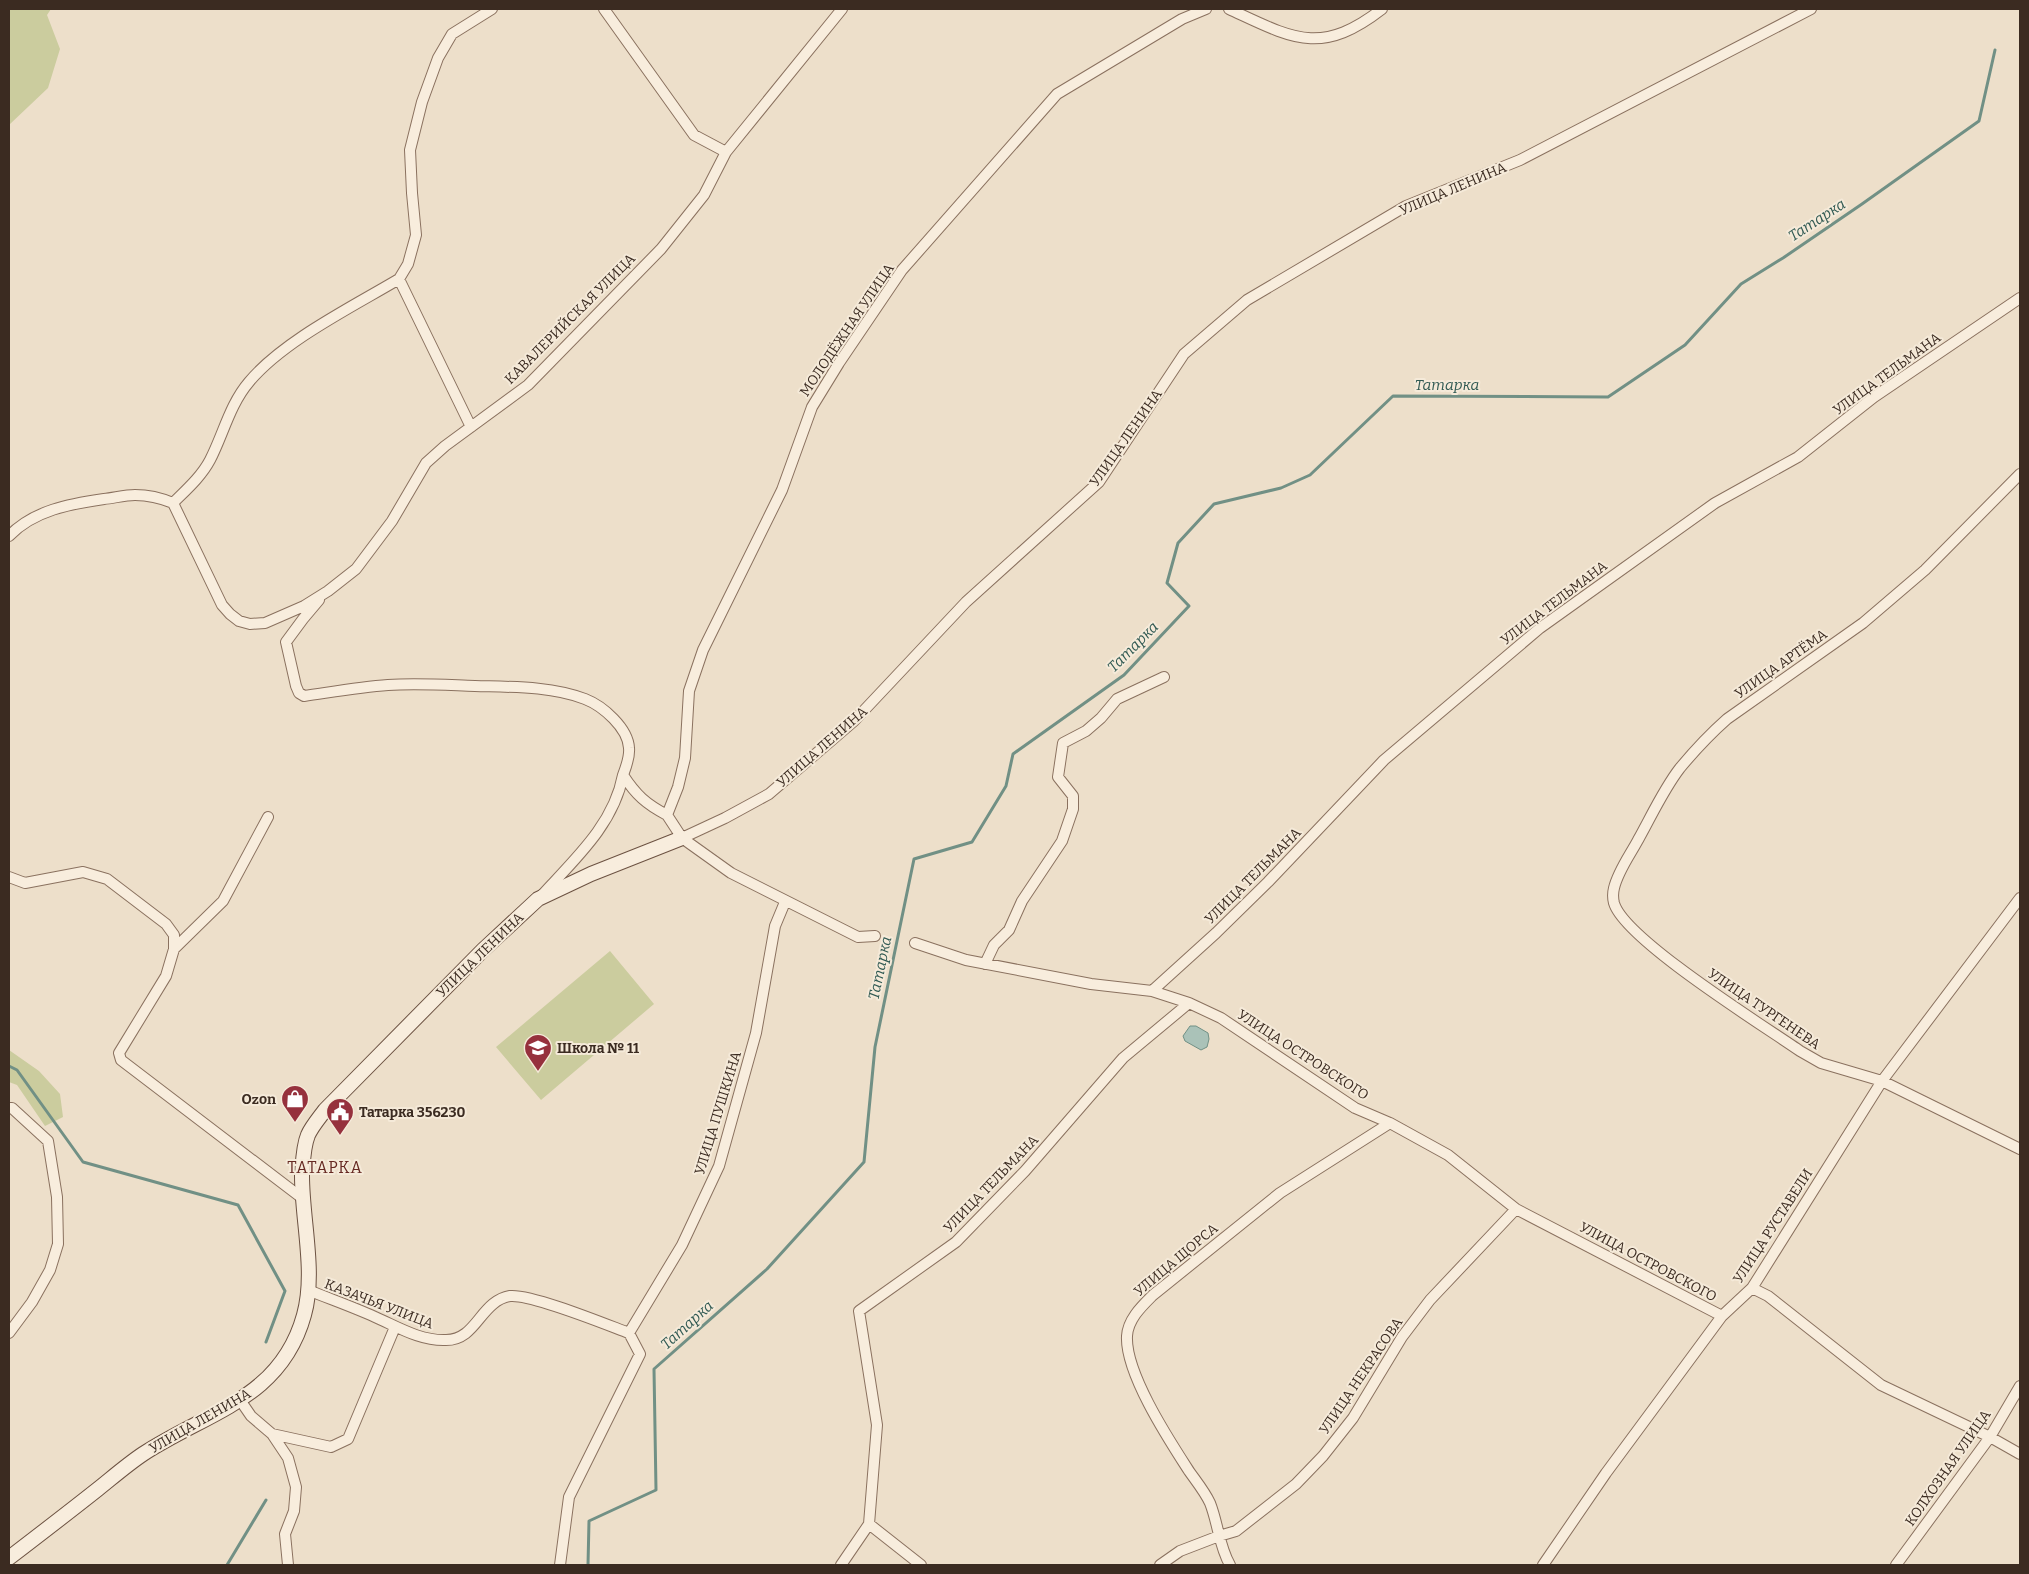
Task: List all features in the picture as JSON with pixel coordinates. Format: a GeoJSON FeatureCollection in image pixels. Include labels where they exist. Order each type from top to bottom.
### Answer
{"type":"FeatureCollection","features":[{"type":"Feature","properties":{"kind":"street"},"geometry":{"type":"LineString","coordinates":[[9,536],[17,527],[34,516],[67,505],[134,495],[159,498],[173,503],[195,481],[209,461],[227,420],[248,383],[270,360],[296,341],[399,279],[408,264],[416,236],[410,150],[422,102],[438,58],[452,34],[492,9]]}},
{"type":"Feature","properties":{"kind":"street"},"geometry":{"type":"LineString","coordinates":[[604,9],[694,135],[726,152]]}},
{"type":"Feature","properties":{"kind":"street","name":"КАВАЛЕРИЙСКАЯ УЛИЦА"},"geometry":{"type":"LineString","coordinates":[[173,503],[222,605],[239,621],[250,624],[276,620],[328,591],[356,569],[392,520],[426,463],[528,384],[661,249],[704,194],[726,152],[842,9]]}},
{"type":"Feature","properties":{"kind":"street","name":"МОЛОДЁЖНАЯ УЛИЦА"},"geometry":{"type":"LineString","coordinates":[[667,815],[678,787],[685,758],[689,691],[703,650],[782,490],[812,407],[839,363],[902,270],[1057,94],[1182,19],[1206,9]]}},
{"type":"Feature","properties":{"kind":"street"},"geometry":{"type":"LineString","coordinates":[[1229,9],[1274,30],[1299,38],[1319,39],[1344,33],[1382,9]]}},
{"type":"Feature","properties":{"kind":"street","name":"УЛИЦА ЛЕНИНА"},"geometry":{"type":"LineString","coordinates":[[9,1558],[143,1454],[240,1400],[264,1383],[278,1368],[291,1348],[304,1315],[308,1290],[308,1266],[302,1198],[303,1158],[308,1134],[325,1110],[483,950],[538,899],[591,874],[682,838],[725,818],[769,794],[854,722],[966,602],[1099,482],[1184,354],[1247,300],[1406,206],[1520,160],[1811,9]]}},
{"type":"Feature","properties":{"kind":"street"},"geometry":{"type":"LineString","coordinates":[[399,279],[471,427]]}},
{"type":"Feature","properties":{"kind":"street","name":"УЛИЦА ТЕЛЬМАНА"},"geometry":{"type":"LineString","coordinates":[[1152,991],[1216,933],[1268,882],[1384,760],[1540,628],[1715,502],[1798,457],[1874,397],[2020,298]]}},
{"type":"Feature","properties":{"kind":"street","name":"УЛИЦА АРТЁМА"},"geometry":{"type":"LineString","coordinates":[[1619,913],[1613,902],[1614,888],[1619,874],[1679,770],[1708,736],[1727,719],[1863,623],[1925,570],[2020,474]]}},
{"type":"Feature","properties":{"kind":"street"},"geometry":{"type":"LineString","coordinates":[[328,591],[303,618],[286,642],[296,686],[299,693],[304,696],[388,685],[432,684],[524,687],[565,694],[586,700],[604,710],[626,737],[629,748],[620,791],[606,820],[588,844],[538,899]]}},
{"type":"Feature","properties":{"kind":"street"},"geometry":{"type":"LineString","coordinates":[[985,964],[994,945],[1010,930],[1022,901],[1062,841],[1073,809],[1074,796],[1058,778],[1063,743],[1086,731],[1101,718],[1117,699],[1164,677]]}},
{"type":"Feature","properties":{"kind":"street"},"geometry":{"type":"LineString","coordinates":[[623,774],[640,798],[667,815],[682,838],[731,874],[858,937],[875,936]]}},
{"type":"Feature","properties":{"kind":"street"},"geometry":{"type":"LineString","coordinates":[[174,949],[223,901],[268,816]]}},
{"type":"Feature","properties":{"kind":"street"},"geometry":{"type":"LineString","coordinates":[[9,876],[25,883],[83,872],[107,879],[166,924],[174,934],[174,949],[166,976],[120,1054],[120,1060],[302,1198]]}},
{"type":"Feature","properties":{"kind":"street","name":"УЛИЦА РУСТАВЕЛИ"},"geometry":{"type":"LineString","coordinates":[[1543,1565],[1606,1473],[1722,1316],[1752,1288],[1882,1080],[2020,898]]}},
{"type":"Feature","properties":{"kind":"street","name":"УЛИЦА ПУШКИНА"},"geometry":{"type":"LineString","coordinates":[[629,1333],[682,1245],[719,1166],[756,1033],[775,926],[785,902]]}},
{"type":"Feature","properties":{"kind":"street","name":"УЛИЦА ТУРГЕНЕВА"},"geometry":{"type":"LineString","coordinates":[[1619,913],[1637,933],[1673,964],[1800,1051],[1821,1063],[1882,1080],[2020,1148]]}},
{"type":"Feature","properties":{"kind":"street","name":"УЛИЦА ОСТРОВСКОГО"},"geometry":{"type":"LineString","coordinates":[[915,943],[966,960],[1091,984],[1152,991],[1190,1003],[1221,1018],[1355,1108],[1390,1123],[1448,1155],[1516,1209],[1722,1316]]}},
{"type":"Feature","properties":{"kind":"street","name":"УЛИЦА ТЕЛЬМАНА"},"geometry":{"type":"LineString","coordinates":[[870,1524],[877,1425],[859,1311],[956,1242],[1025,1171],[1122,1058],[1190,1003]]}},
{"type":"Feature","properties":{"kind":"street"},"geometry":{"type":"LineString","coordinates":[[9,1108],[12,1108],[48,1141],[57,1197],[58,1244],[45,1278],[32,1302],[9,1333]]}},
{"type":"Feature","properties":{"kind":"street","name":"УЛИЦА ЩОРСА"},"geometry":{"type":"LineString","coordinates":[[1230,1565],[1219,1536],[1210,1503],[1177,1452],[1144,1395],[1131,1360],[1127,1336],[1135,1314],[1153,1294],[1280,1193],[1390,1123]]}},
{"type":"Feature","properties":{"kind":"street","name":"УЛИЦА НЕКРАСОВА"},"geometry":{"type":"LineString","coordinates":[[1160,1565],[1180,1551],[1236,1531],[1296,1484],[1323,1456],[1353,1418],[1402,1337],[1430,1300],[1516,1209]]}},
{"type":"Feature","properties":{"kind":"street"},"geometry":{"type":"LineString","coordinates":[[1752,1288],[1768,1296],[1881,1384],[1990,1437],[2020,1454]]}},
{"type":"Feature","properties":{"kind":"street","name":"КАЗАЧЬЯ УЛИЦА"},"geometry":{"type":"LineString","coordinates":[[308,1290],[395,1327],[434,1340],[449,1340],[460,1337],[473,1328],[491,1305],[500,1299],[510,1296],[522,1297],[545,1304],[629,1333]]}},
{"type":"Feature","properties":{"kind":"street"},"geometry":{"type":"LineString","coordinates":[[272,1434],[332,1447],[348,1439],[395,1327]]}},
{"type":"Feature","properties":{"kind":"street"},"geometry":{"type":"LineString","coordinates":[[560,1565],[569,1497],[640,1354],[629,1333]]}},
{"type":"Feature","properties":{"kind":"street","name":"КОЛХОЗНАЯ УЛИЦА"},"geometry":{"type":"LineString","coordinates":[[1896,1565],[1990,1437],[2020,1386]]}},
{"type":"Feature","properties":{"kind":"street"},"geometry":{"type":"LineString","coordinates":[[240,1400],[251,1416],[272,1434],[288,1458],[296,1487],[294,1511],[286,1534],[288,1565]]}},
{"type":"Feature","properties":{"kind":"street"},"geometry":{"type":"LineString","coordinates":[[841,1565],[870,1524],[921,1565]]}},
{"type":"Feature","properties":{"kind":"green space"},"geometry":{"type":"Polygon","coordinates":[[[9,9],[51,9],[47,15],[60,49],[48,88],[9,125],[9,9]]]}},
{"type":"Feature","properties":{"kind":"green space"},"geometry":{"type":"Polygon","coordinates":[[[610,951],[654,1004],[541,1100],[496,1047],[610,951]]]}},
{"type":"Feature","properties":{"kind":"green space"},"geometry":{"type":"Polygon","coordinates":[[[9,1050],[39,1071],[60,1094],[63,1117],[45,1126],[17,1085],[9,1082],[9,1050]]]}},
{"type":"Feature","properties":{"kind":"shaded area"},"geometry":{"type":"Polygon","coordinates":[[[1190,1026],[1196,1026],[1208,1033],[1207,1047],[1201,1050],[1185,1041],[1183,1036],[1190,1026]]]}},
{"type":"Feature","properties":{"kind":"waterway","name":"Татарка"},"geometry":{"type":"LineString","coordinates":[[588,1565],[589,1521],[656,1490],[654,1369],[767,1269],[864,1162],[875,1047],[914,859],[972,842],[1006,786],[1013,754],[1124,675],[1189,606],[1167,583],[1178,543],[1214,504],[1281,488],[1310,475],[1393,396],[1608,397],[1685,345],[1741,284],[1862,204],[1979,121],[1995,50]]}},
{"type":"Feature","properties":{"kind":"waterway"},"geometry":{"type":"LineString","coordinates":[[9,1066],[17,1070],[83,1162],[238,1205],[285,1291],[266,1342]]}},
{"type":"Feature","properties":{"kind":"waterway"},"geometry":{"type":"LineString","coordinates":[[227,1565],[266,1500]]}},
{"type":"Feature","properties":{"kind":"place","name":"Школа № 11"},"geometry":{"type":"Point","coordinates":[538,1072]}},
{"type":"Feature","properties":{"kind":"place","name":"Ozon"},"geometry":{"type":"Point","coordinates":[295,1123]}},
{"type":"Feature","properties":{"kind":"place","name":"Татарка 356230"},"geometry":{"type":"Point","coordinates":[340,1136]}},
{"type":"Feature","properties":{"kind":"district","name":"ТАТАРКА"},"geometry":{"type":"Point","coordinates":[325,1167]}}]}
